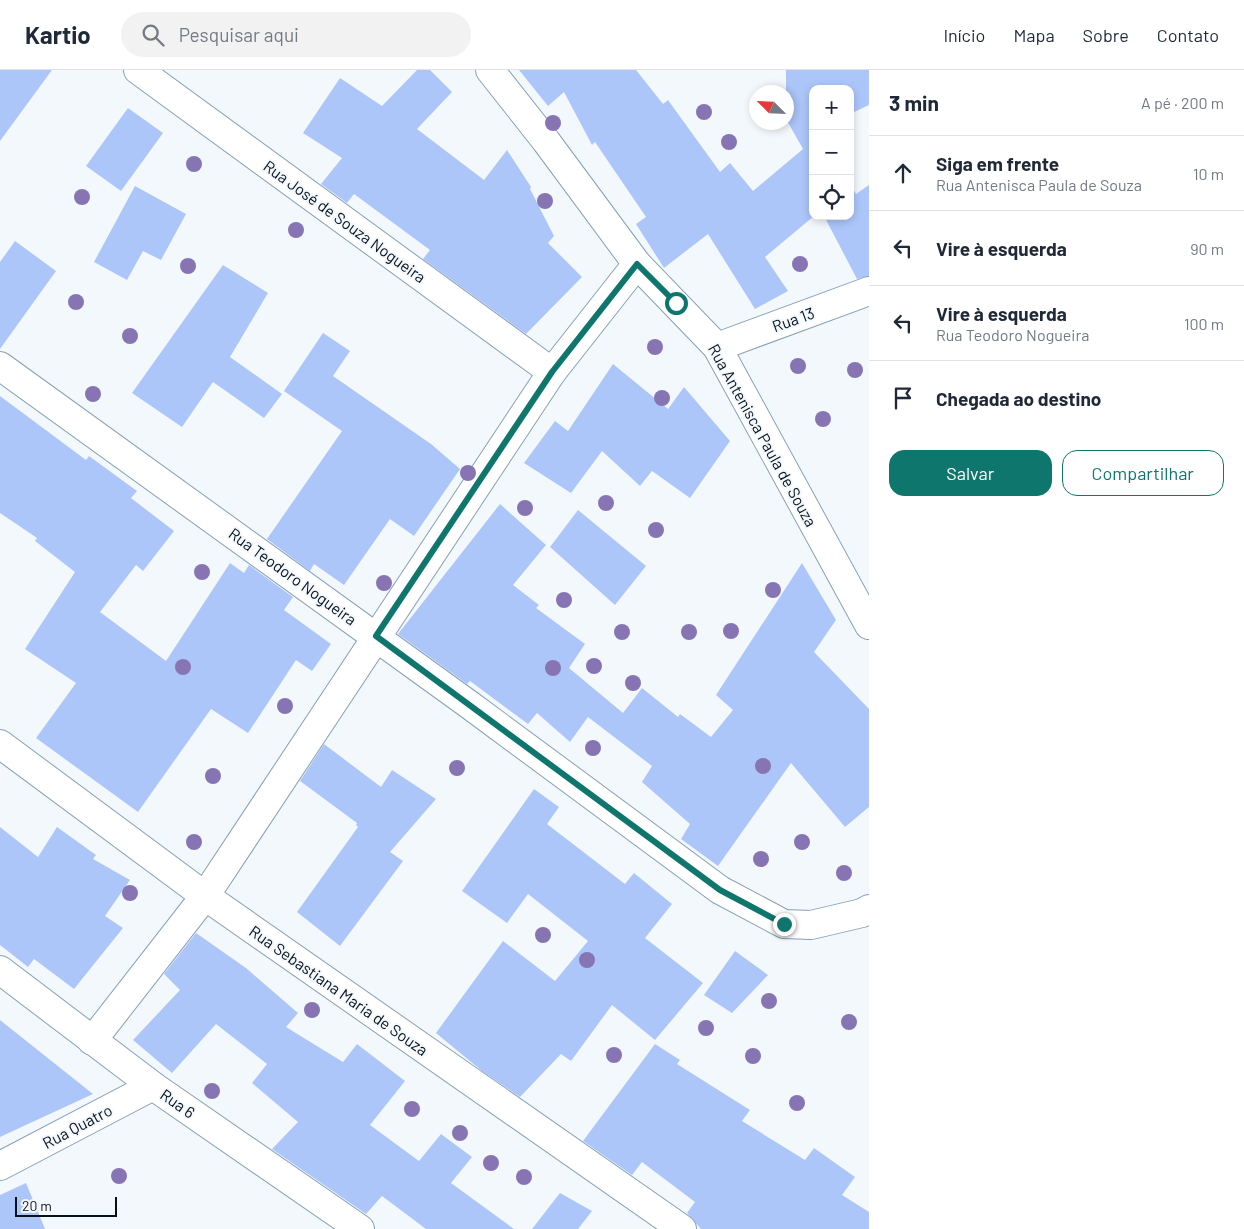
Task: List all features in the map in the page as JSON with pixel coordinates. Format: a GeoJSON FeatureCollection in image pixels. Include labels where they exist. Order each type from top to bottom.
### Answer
{"type":"FeatureCollection","features":[{"type":"Feature","properties":{"kind":"street","name":"Rua José de Souza Nogueira"},"geometry":{"type":"LineString","coordinates":[[138,70],[552,372]]}},
{"type":"Feature","properties":{"kind":"street","name":"Rua Antenisca Paula de Souza"},"geometry":{"type":"LineString","coordinates":[[490,70],[546,141],[637,264],[717,347],[869,625]]}},
{"type":"Feature","properties":{"kind":"street"},"geometry":{"type":"LineString","coordinates":[[92,1041],[205,896],[552,372],[637,264]]}},
{"type":"Feature","properties":{"kind":"street","name":"Rua 13"},"geometry":{"type":"LineString","coordinates":[[717,347],[869,291]]}},
{"type":"Feature","properties":{"kind":"street","name":"Rua Teodoro Nogueira"},"geometry":{"type":"LineString","coordinates":[[0,366],[376,636],[720,890],[784,924],[811,925],[862,913],[869,909]]}},
{"type":"Feature","properties":{"kind":"street","name":"Rua Sebastiana Maria de Souza"},"geometry":{"type":"LineString","coordinates":[[0,744],[205,896],[682,1229]]}},
{"type":"Feature","properties":{"kind":"street","name":"Rua 6"},"geometry":{"type":"LineString","coordinates":[[0,970],[154,1086],[360,1229]]}},
{"type":"Feature","properties":{"kind":"street","name":"Rua Quatro"},"geometry":{"type":"LineString","coordinates":[[0,1166],[154,1086]]}},
{"type":"Feature","properties":{"kind":"building"},"geometry":{"type":"Polygon","coordinates":[[[0,70],[52,70],[0,141],[0,70]]]}},
{"type":"Feature","properties":{"kind":"building"},"geometry":{"type":"Polygon","coordinates":[[[417,70],[430,70],[452,92],[417,129],[484,180],[507,150],[531,187],[530,189],[554,236],[548,243],[582,277],[526,334],[423,259],[430,250],[354,194],[347,203],[321,184],[342,158],[303,133],[340,78],[382,106],[417,70]]]}},
{"type":"Feature","properties":{"kind":"building"},"geometry":{"type":"Polygon","coordinates":[[[519,70],[636,70],[663,104],[668,100],[720,172],[730,163],[753,191],[803,149],[792,130],[794,130],[794,85],[786,85],[786,70],[869,70],[869,105],[854,112],[854,85],[809,85],[809,220],[765,257],[788,291],[755,309],[708,234],[664,268],[636,224],[646,217],[595,142],[592,145],[564,92],[548,106],[519,70]]]}},
{"type":"Feature","properties":{"kind":"building"},"geometry":{"type":"Polygon","coordinates":[[[128,108],[163,133],[121,191],[86,166],[128,108]]]}},
{"type":"Feature","properties":{"kind":"building"},"geometry":{"type":"Polygon","coordinates":[[[869,185],[869,276],[857,279],[826,220],[854,220],[854,190],[856,194],[869,185]]]}},
{"type":"Feature","properties":{"kind":"building"},"geometry":{"type":"Polygon","coordinates":[[[135,186],[186,214],[161,260],[143,251],[127,280],[94,262],[135,186]]]}},
{"type":"Feature","properties":{"kind":"building"},"geometry":{"type":"Polygon","coordinates":[[[15,241],[56,271],[0,349],[0,262],[15,241]]]}},
{"type":"Feature","properties":{"kind":"building"},"geometry":{"type":"Polygon","coordinates":[[[223,265],[268,293],[230,357],[282,394],[264,418],[213,382],[182,427],[132,393],[223,265]]]}},
{"type":"Feature","properties":{"kind":"building"},"geometry":{"type":"Polygon","coordinates":[[[323,333],[350,351],[333,376],[431,444],[460,469],[414,536],[390,519],[344,585],[314,564],[310,571],[267,539],[342,431],[284,391],[323,333]]]}},
{"type":"Feature","properties":{"kind":"building"},"geometry":{"type":"Polygon","coordinates":[[[613,364],[668,409],[684,387],[730,441],[690,498],[652,471],[640,486],[602,451],[571,493],[524,463],[555,421],[568,431],[613,364]]]}},
{"type":"Feature","properties":{"kind":"building"},"geometry":{"type":"Polygon","coordinates":[[[0,396],[86,460],[89,456],[137,491],[131,498],[174,531],[143,571],[136,565],[100,612],[166,661],[230,563],[244,573],[249,565],[293,597],[284,610],[331,644],[312,671],[296,660],[248,733],[211,709],[138,812],[36,738],[76,683],[25,649],[75,572],[35,541],[37,538],[0,513],[0,396]]]}},
{"type":"Feature","properties":{"kind":"building"},"geometry":{"type":"Polygon","coordinates":[[[500,504],[546,545],[513,585],[539,605],[536,608],[585,644],[569,668],[623,713],[642,688],[678,717],[680,714],[711,737],[733,710],[716,695],[802,563],[836,620],[814,652],[869,709],[869,807],[845,827],[791,763],[718,866],[681,839],[690,824],[642,782],[652,766],[588,717],[570,742],[537,713],[528,724],[470,681],[467,684],[398,634],[500,504]]]}},
{"type":"Feature","properties":{"kind":"building"},"geometry":{"type":"Polygon","coordinates":[[[578,510],[646,566],[615,605],[550,547],[578,510]]]}},
{"type":"Feature","properties":{"kind":"building"},"geometry":{"type":"Polygon","coordinates":[[[324,744],[381,787],[392,770],[436,799],[390,852],[403,861],[340,946],[297,912],[358,827],[357,823],[300,781],[324,744]]]}},
{"type":"Feature","properties":{"kind":"building"},"geometry":{"type":"Polygon","coordinates":[[[534,789],[559,807],[547,824],[625,884],[634,873],[672,904],[645,938],[703,983],[655,1040],[612,1005],[571,1061],[561,1054],[520,1097],[482,1071],[436,1033],[503,941],[555,981],[588,941],[528,894],[507,923],[462,891],[534,789]]]}},
{"type":"Feature","properties":{"kind":"building"},"geometry":{"type":"Polygon","coordinates":[[[0,827],[38,857],[57,827],[96,855],[93,859],[130,880],[105,916],[123,928],[74,989],[34,959],[28,967],[0,945],[0,827]]]}},
{"type":"Feature","properties":{"kind":"building"},"geometry":{"type":"Polygon","coordinates":[[[196,933],[246,968],[298,1013],[286,1027],[343,1062],[357,1044],[405,1081],[370,1125],[419,1161],[441,1134],[472,1157],[451,1183],[514,1229],[426,1229],[382,1196],[366,1214],[272,1149],[298,1122],[252,1083],[267,1064],[216,1024],[172,1073],[133,1040],[180,990],[164,974],[196,933]]]}},
{"type":"Feature","properties":{"kind":"building"},"geometry":{"type":"Polygon","coordinates":[[[735,951],[768,975],[732,1013],[704,995],[735,951]]]}},
{"type":"Feature","properties":{"kind":"building"},"geometry":{"type":"Polygon","coordinates":[[[0,1020],[93,1094],[0,1137],[0,1020]]]}},
{"type":"Feature","properties":{"kind":"building"},"geometry":{"type":"Polygon","coordinates":[[[655,1044],[680,1060],[677,1064],[750,1110],[742,1121],[805,1160],[814,1148],[855,1177],[842,1195],[869,1212],[869,1229],[701,1229],[687,1213],[695,1202],[642,1162],[632,1175],[583,1141],[655,1044]]]}},
{"type":"Feature","properties":{"kind":"building"},"geometry":{"type":"Polygon","coordinates":[[[26,1183],[45,1229],[0,1229],[0,1195],[26,1183]]]}},
{"type":"Feature","properties":{"kind":"building"},"geometry":{"type":"Polygon","coordinates":[[[560,1193],[592,1211],[578,1229],[532,1229],[560,1193]]]}},
{"type":"Feature","properties":{"kind":"route"},"geometry":{"type":"LineString","coordinates":[[676,303],[637,264],[552,372],[376,636],[720,890],[784,924]]}}]}
